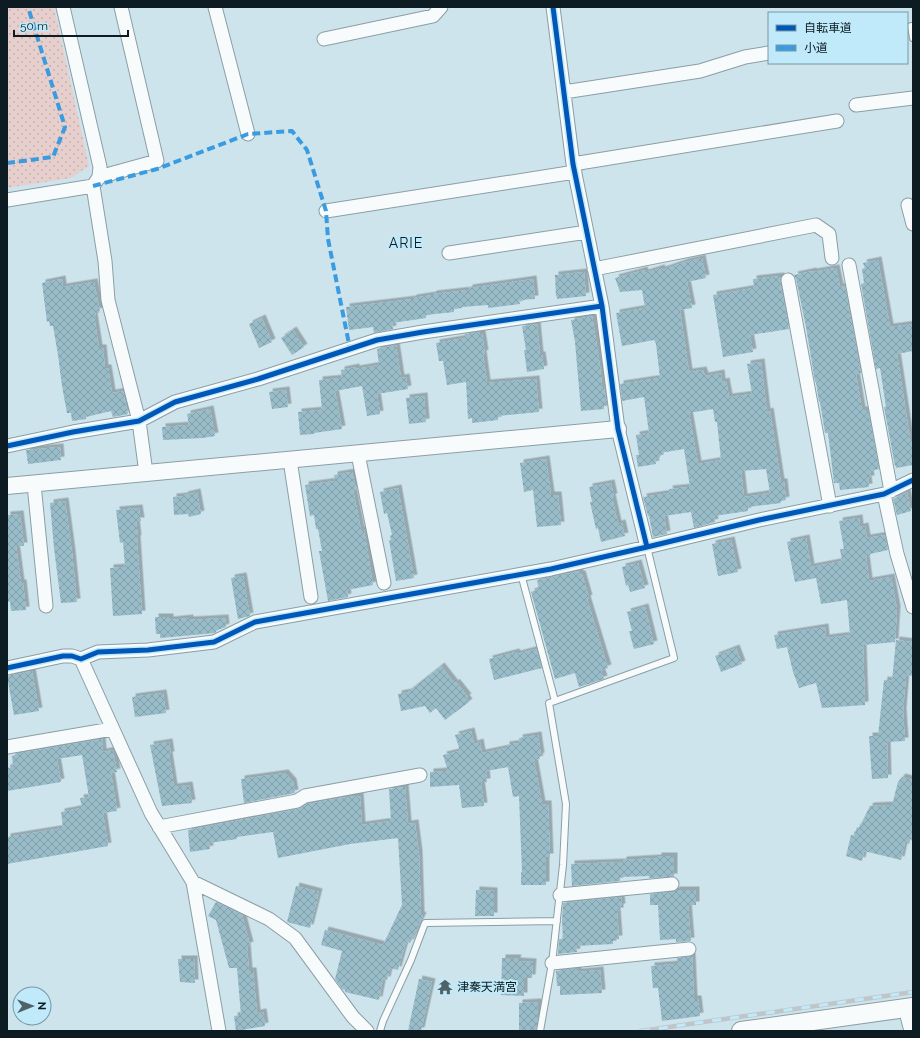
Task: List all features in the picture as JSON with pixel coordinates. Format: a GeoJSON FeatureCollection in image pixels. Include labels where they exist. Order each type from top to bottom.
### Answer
{"type":"FeatureCollection","features":[{"type":"Feature","properties":{"kind":"main road"},"geometry":{"type":"LineString","coordinates":[[741,1031],[909,1007]]}},
{"type":"Feature","properties":{"kind":"street"},"geometry":{"type":"LineString","coordinates":[[63,7],[100,167],[96,181],[108,300],[139,421],[146,473]]}},
{"type":"Feature","properties":{"kind":"street"},"geometry":{"type":"LineString","coordinates":[[7,200],[96,181],[157,161],[121,7]]}},
{"type":"Feature","properties":{"kind":"street"},"geometry":{"type":"LineString","coordinates":[[215,7],[248,134]]}},
{"type":"Feature","properties":{"kind":"street"},"geometry":{"type":"LineString","coordinates":[[324,40],[433,16],[440,7]]}},
{"type":"Feature","properties":{"kind":"street"},"geometry":{"type":"LineString","coordinates":[[553,7],[574,168],[602,306],[618,429],[647,547]]}},
{"type":"Feature","properties":{"kind":"street"},"geometry":{"type":"LineString","coordinates":[[564,92],[700,71],[745,57],[768,54]]}},
{"type":"Feature","properties":{"kind":"street"},"geometry":{"type":"LineString","coordinates":[[856,105],[913,98]]}},
{"type":"Feature","properties":{"kind":"street"},"geometry":{"type":"LineString","coordinates":[[326,211],[837,121]]}},
{"type":"Feature","properties":{"kind":"street"},"geometry":{"type":"LineString","coordinates":[[908,205],[913,224]]}},
{"type":"Feature","properties":{"kind":"street"},"geometry":{"type":"LineString","coordinates":[[594,269],[816,225],[828,234],[832,258]]}},
{"type":"Feature","properties":{"kind":"street"},"geometry":{"type":"LineString","coordinates":[[449,253],[587,232]]}},
{"type":"Feature","properties":{"kind":"street"},"geometry":{"type":"LineString","coordinates":[[848,265],[888,493],[897,554],[913,607]]}},
{"type":"Feature","properties":{"kind":"street"},"geometry":{"type":"LineString","coordinates":[[788,280],[830,506]]}},
{"type":"Feature","properties":{"kind":"street"},"geometry":{"type":"LineString","coordinates":[[7,446],[73,432],[139,421],[175,402],[258,379],[377,340],[602,306]]}},
{"type":"Feature","properties":{"kind":"street"},"geometry":{"type":"LineString","coordinates":[[7,486],[618,429]]}},
{"type":"Feature","properties":{"kind":"street"},"geometry":{"type":"LineString","coordinates":[[358,454],[384,583]]}},
{"type":"Feature","properties":{"kind":"street"},"geometry":{"type":"LineString","coordinates":[[290,460],[311,597]]}},
{"type":"Feature","properties":{"kind":"street"},"geometry":{"type":"LineString","coordinates":[[7,668],[63,656],[72,656],[81,659],[98,652],[148,650],[214,642],[255,622],[521,574],[647,547],[759,520],[888,493],[913,480]]}},
{"type":"Feature","properties":{"kind":"street"},"geometry":{"type":"LineString","coordinates":[[34,484],[46,606]]}},
{"type":"Feature","properties":{"kind":"street"},"geometry":{"type":"LineString","coordinates":[[81,659],[151,813],[193,882],[219,1031]]}},
{"type":"Feature","properties":{"kind":"street"},"geometry":{"type":"LineString","coordinates":[[7,747],[112,729]]}},
{"type":"Feature","properties":{"kind":"street"},"geometry":{"type":"LineString","coordinates":[[159,827],[297,801],[305,796],[420,775]]}},
{"type":"Feature","properties":{"kind":"street"},"geometry":{"type":"LineString","coordinates":[[193,882],[269,919],[295,938],[353,1017],[367,1031]]}},
{"type":"Feature","properties":{"kind":"street"},"geometry":{"type":"LineString","coordinates":[[560,895],[672,884]]}},
{"type":"Feature","properties":{"kind":"street"},"geometry":{"type":"LineString","coordinates":[[552,963],[689,949]]}},
{"type":"Feature","properties":{"kind":"street"},"geometry":{"type":"LineString","coordinates":[[909,1007],[911,1031]]}},
{"type":"Feature","properties":{"kind":"lane"},"geometry":{"type":"LineString","coordinates":[[911,26],[913,38]]}},
{"type":"Feature","properties":{"kind":"lane"},"geometry":{"type":"LineString","coordinates":[[540,1031],[552,963],[560,895],[566,804],[549,704],[674,658],[647,547]]}},
{"type":"Feature","properties":{"kind":"lane"},"geometry":{"type":"LineString","coordinates":[[521,574],[555,701]]}},
{"type":"Feature","properties":{"kind":"lane"},"geometry":{"type":"LineString","coordinates":[[380,1031],[411,960],[425,923],[557,921]]}},
{"type":"Feature","properties":{"kind":"shaded area"},"geometry":{"type":"Polygon","coordinates":[[[7,7],[54,7],[89,166],[71,178],[7,188],[7,7]]]}},
{"type":"Feature","properties":{"kind":"building"},"geometry":{"type":"Polygon","coordinates":[[[702,258],[706,278],[687,282],[692,308],[680,310],[689,372],[703,370],[705,376],[721,373],[722,382],[726,381],[729,397],[752,394],[747,364],[761,362],[767,412],[770,411],[781,482],[784,482],[786,500],[781,501],[781,503],[748,507],[748,511],[714,516],[715,522],[694,528],[691,512],[664,516],[667,534],[653,537],[649,516],[643,497],[670,493],[669,489],[690,487],[684,449],[660,453],[660,458],[655,459],[656,464],[638,467],[636,455],[639,455],[636,435],[649,433],[644,397],[622,401],[620,384],[660,378],[656,344],[654,340],[622,346],[616,313],[645,308],[642,290],[620,292],[615,278],[644,270],[645,273],[661,268],[662,270],[702,258]],[[713,409],[689,413],[698,464],[721,460],[717,422],[715,422],[713,409]],[[766,469],[741,471],[744,497],[770,493],[766,469]]]}},
{"type":"Feature","properties":{"kind":"building"},"geometry":{"type":"Polygon","coordinates":[[[878,260],[890,327],[913,324],[913,351],[897,354],[910,439],[913,439],[913,465],[896,468],[884,407],[886,407],[880,368],[876,369],[861,284],[864,283],[862,269],[865,268],[863,263],[878,260]]]}},
{"type":"Feature","properties":{"kind":"building"},"geometry":{"type":"Polygon","coordinates":[[[836,268],[840,287],[845,286],[861,373],[856,374],[862,410],[868,410],[879,469],[870,471],[871,479],[868,479],[869,487],[840,490],[839,483],[834,483],[828,433],[825,433],[806,327],[794,275],[836,268]]]}},
{"type":"Feature","properties":{"kind":"building"},"geometry":{"type":"Polygon","coordinates":[[[584,272],[586,296],[557,299],[555,275],[584,272]]]}},
{"type":"Feature","properties":{"kind":"building"},"geometry":{"type":"Polygon","coordinates":[[[781,276],[780,281],[789,329],[750,335],[753,352],[723,357],[713,295],[754,288],[753,279],[781,276]]]}},
{"type":"Feature","properties":{"kind":"building"},"geometry":{"type":"Polygon","coordinates":[[[62,279],[63,287],[94,282],[100,311],[95,312],[96,316],[94,316],[99,348],[103,348],[105,368],[108,368],[112,393],[123,391],[128,414],[113,417],[111,411],[86,417],[86,419],[72,421],[71,413],[67,413],[53,326],[50,326],[49,321],[47,322],[42,283],[62,279]]]}},
{"type":"Feature","properties":{"kind":"building"},"geometry":{"type":"Polygon","coordinates":[[[533,279],[535,299],[519,300],[520,304],[488,308],[488,305],[462,307],[454,309],[454,312],[426,315],[426,318],[392,323],[393,329],[374,333],[373,327],[349,330],[346,307],[413,299],[433,294],[469,290],[469,288],[533,279]]]}},
{"type":"Feature","properties":{"kind":"building"},"geometry":{"type":"Polygon","coordinates":[[[592,316],[602,387],[604,387],[607,403],[604,404],[604,409],[581,411],[575,342],[571,320],[592,316]]]}},
{"type":"Feature","properties":{"kind":"building"},"geometry":{"type":"Polygon","coordinates":[[[262,318],[272,342],[259,348],[249,324],[262,318]]]}},
{"type":"Feature","properties":{"kind":"building"},"geometry":{"type":"Polygon","coordinates":[[[537,324],[540,355],[542,355],[544,369],[527,372],[524,350],[526,350],[522,326],[537,324]]]}},
{"type":"Feature","properties":{"kind":"building"},"geometry":{"type":"Polygon","coordinates":[[[293,330],[304,347],[292,355],[281,338],[293,330]]]}},
{"type":"Feature","properties":{"kind":"building"},"geometry":{"type":"Polygon","coordinates":[[[480,332],[480,334],[482,334],[485,353],[483,354],[487,383],[536,379],[539,412],[498,416],[498,420],[472,423],[472,418],[468,419],[466,382],[447,385],[443,361],[439,361],[436,343],[465,338],[465,334],[480,332]]]}},
{"type":"Feature","properties":{"kind":"building"},"geometry":{"type":"Polygon","coordinates":[[[396,345],[401,378],[406,377],[408,389],[377,394],[380,414],[367,416],[362,386],[335,391],[342,429],[300,435],[298,412],[322,410],[319,380],[342,378],[341,370],[379,365],[377,349],[396,345]]]}},
{"type":"Feature","properties":{"kind":"building"},"geometry":{"type":"Polygon","coordinates":[[[286,390],[288,407],[272,409],[269,392],[286,390]]]}},
{"type":"Feature","properties":{"kind":"building"},"geometry":{"type":"Polygon","coordinates":[[[424,396],[426,422],[409,424],[406,398],[424,396]]]}},
{"type":"Feature","properties":{"kind":"building"},"geometry":{"type":"Polygon","coordinates":[[[210,409],[215,436],[163,440],[162,427],[189,425],[187,414],[210,409]]]}},
{"type":"Feature","properties":{"kind":"building"},"geometry":{"type":"Polygon","coordinates":[[[60,447],[61,460],[28,464],[26,450],[60,447]]]}},
{"type":"Feature","properties":{"kind":"building"},"geometry":{"type":"Polygon","coordinates":[[[546,459],[551,495],[558,495],[561,525],[537,527],[533,490],[524,492],[520,463],[546,459]]]}},
{"type":"Feature","properties":{"kind":"building"},"geometry":{"type":"Polygon","coordinates":[[[352,472],[356,489],[353,490],[361,530],[364,530],[373,585],[347,590],[348,597],[328,601],[319,551],[322,551],[318,529],[316,529],[314,515],[310,516],[305,485],[335,481],[334,475],[352,472]]]}},
{"type":"Feature","properties":{"kind":"building"},"geometry":{"type":"Polygon","coordinates":[[[611,483],[614,497],[612,497],[618,524],[622,523],[625,536],[601,542],[598,528],[596,529],[590,502],[592,502],[589,487],[611,483]]]}},
{"type":"Feature","properties":{"kind":"building"},"geometry":{"type":"Polygon","coordinates":[[[398,488],[414,578],[396,581],[389,540],[391,540],[390,536],[392,535],[387,513],[384,514],[380,492],[398,488]]]}},
{"type":"Feature","properties":{"kind":"building"},"geometry":{"type":"Polygon","coordinates":[[[197,492],[201,514],[189,517],[188,514],[174,515],[173,497],[185,496],[184,495],[197,492]]]}},
{"type":"Feature","properties":{"kind":"building"},"geometry":{"type":"Polygon","coordinates":[[[907,492],[911,511],[897,515],[893,499],[907,492]]]}},
{"type":"Feature","properties":{"kind":"building"},"geometry":{"type":"Polygon","coordinates":[[[65,501],[77,602],[61,603],[50,503],[65,501]]]}},
{"type":"Feature","properties":{"kind":"building"},"geometry":{"type":"Polygon","coordinates":[[[139,508],[141,521],[136,521],[142,614],[113,616],[110,568],[125,567],[123,542],[120,543],[116,510],[139,508]]]}},
{"type":"Feature","properties":{"kind":"building"},"geometry":{"type":"Polygon","coordinates":[[[20,514],[24,546],[16,546],[21,583],[23,583],[26,610],[11,611],[7,592],[7,515],[20,514]]]}},
{"type":"Feature","properties":{"kind":"building"},"geometry":{"type":"Polygon","coordinates":[[[859,518],[860,527],[865,526],[867,538],[885,535],[888,550],[870,554],[870,556],[866,557],[869,581],[891,577],[897,609],[895,642],[863,645],[865,705],[822,708],[816,683],[799,688],[793,672],[787,647],[777,649],[774,635],[825,627],[826,638],[850,635],[847,600],[821,604],[816,578],[795,582],[787,542],[806,538],[811,567],[842,561],[840,549],[844,549],[839,521],[859,518]]]}},
{"type":"Feature","properties":{"kind":"building"},"geometry":{"type":"Polygon","coordinates":[[[731,540],[738,572],[718,576],[712,544],[731,540]]]}},
{"type":"Feature","properties":{"kind":"building"},"geometry":{"type":"Polygon","coordinates":[[[638,563],[645,588],[630,592],[628,585],[626,586],[622,567],[638,563]]]}},
{"type":"Feature","properties":{"kind":"building"},"geometry":{"type":"Polygon","coordinates":[[[579,571],[580,574],[582,574],[589,598],[587,599],[608,668],[601,670],[604,679],[579,687],[575,673],[555,679],[531,592],[539,589],[537,580],[579,571]]]}},
{"type":"Feature","properties":{"kind":"building"},"geometry":{"type":"Polygon","coordinates":[[[243,576],[250,616],[238,619],[231,578],[243,576]]]}},
{"type":"Feature","properties":{"kind":"building"},"geometry":{"type":"Polygon","coordinates":[[[645,607],[654,644],[634,649],[629,631],[632,631],[627,612],[645,607]]]}},
{"type":"Feature","properties":{"kind":"building"},"geometry":{"type":"Polygon","coordinates":[[[155,617],[170,617],[170,620],[190,618],[190,620],[225,618],[226,627],[217,630],[215,633],[160,638],[160,634],[156,634],[155,617]]]}},
{"type":"Feature","properties":{"kind":"building"},"geometry":{"type":"Polygon","coordinates":[[[896,640],[913,642],[913,676],[906,675],[903,711],[905,741],[887,742],[888,778],[872,779],[869,736],[878,736],[884,680],[892,681],[896,640]]]}},
{"type":"Feature","properties":{"kind":"building"},"geometry":{"type":"Polygon","coordinates":[[[736,648],[742,664],[721,672],[715,656],[736,648]]]}},
{"type":"Feature","properties":{"kind":"building"},"geometry":{"type":"Polygon","coordinates":[[[536,649],[542,668],[494,680],[489,659],[516,652],[517,654],[536,649]]]}},
{"type":"Feature","properties":{"kind":"building"},"geometry":{"type":"Polygon","coordinates":[[[441,666],[455,684],[456,682],[468,697],[466,698],[469,702],[445,720],[436,708],[430,713],[425,706],[401,711],[398,694],[408,692],[441,666]]]}},
{"type":"Feature","properties":{"kind":"building"},"geometry":{"type":"Polygon","coordinates":[[[32,671],[39,711],[14,715],[7,676],[32,671]]]}},
{"type":"Feature","properties":{"kind":"building"},"geometry":{"type":"Polygon","coordinates":[[[163,693],[166,713],[135,717],[132,697],[163,693]]]}},
{"type":"Feature","properties":{"kind":"building"},"geometry":{"type":"Polygon","coordinates":[[[471,731],[474,744],[480,742],[482,753],[506,748],[506,745],[520,743],[519,738],[538,735],[541,756],[539,757],[540,759],[534,760],[542,804],[548,804],[550,857],[546,857],[546,885],[521,885],[522,872],[519,796],[513,797],[508,767],[486,771],[487,782],[481,782],[484,806],[462,808],[459,785],[430,787],[430,772],[448,771],[443,755],[460,751],[455,735],[471,731]]]}},
{"type":"Feature","properties":{"kind":"building"},"geometry":{"type":"Polygon","coordinates":[[[102,739],[103,752],[113,750],[117,772],[111,773],[117,811],[103,813],[108,846],[7,864],[7,837],[63,828],[61,812],[82,808],[80,798],[89,797],[82,755],[57,759],[61,782],[7,791],[7,768],[13,767],[12,756],[15,754],[102,739]]]}},
{"type":"Feature","properties":{"kind":"building"},"geometry":{"type":"Polygon","coordinates":[[[169,742],[171,755],[169,755],[174,787],[189,785],[192,803],[162,806],[150,745],[169,742]]]}},
{"type":"Feature","properties":{"kind":"building"},"geometry":{"type":"Polygon","coordinates":[[[285,773],[293,782],[295,793],[244,803],[241,779],[285,773]]]}},
{"type":"Feature","properties":{"kind":"building"},"geometry":{"type":"Polygon","coordinates":[[[902,777],[913,780],[913,831],[909,844],[905,842],[901,860],[864,851],[862,861],[846,856],[851,835],[854,836],[857,827],[859,828],[870,806],[892,805],[898,782],[902,777]]]}},
{"type":"Feature","properties":{"kind":"building"},"geometry":{"type":"Polygon","coordinates":[[[405,787],[408,824],[415,823],[419,854],[421,915],[423,916],[410,943],[406,941],[398,970],[390,968],[387,980],[383,979],[379,1000],[345,992],[345,990],[342,989],[335,979],[342,951],[321,945],[325,930],[383,945],[402,905],[398,838],[350,844],[278,858],[273,832],[209,843],[210,849],[190,852],[188,830],[298,809],[308,804],[339,798],[360,796],[362,825],[391,821],[389,789],[405,787]]]}},
{"type":"Feature","properties":{"kind":"building"},"geometry":{"type":"Polygon","coordinates":[[[658,856],[674,856],[674,877],[620,877],[620,881],[572,886],[571,864],[623,862],[623,860],[658,858],[658,856]]]}},
{"type":"Feature","properties":{"kind":"building"},"geometry":{"type":"Polygon","coordinates":[[[296,886],[319,892],[310,928],[287,922],[296,886]]]}},
{"type":"Feature","properties":{"kind":"building"},"geometry":{"type":"Polygon","coordinates":[[[476,890],[494,891],[494,916],[475,916],[476,890]]]}},
{"type":"Feature","properties":{"kind":"building"},"geometry":{"type":"Polygon","coordinates":[[[677,890],[696,890],[696,905],[688,905],[691,941],[676,942],[676,939],[660,940],[658,905],[650,905],[650,894],[673,892],[677,890]]]}},
{"type":"Feature","properties":{"kind":"building"},"geometry":{"type":"Polygon","coordinates":[[[621,897],[622,907],[620,907],[620,911],[617,911],[619,939],[613,939],[613,944],[576,946],[577,952],[558,954],[559,939],[563,939],[563,903],[621,897]]]}},
{"type":"Feature","properties":{"kind":"building"},"geometry":{"type":"Polygon","coordinates":[[[216,902],[242,915],[250,945],[247,946],[249,971],[253,971],[257,1013],[263,1012],[265,1026],[236,1031],[234,1016],[241,1015],[237,968],[229,968],[216,920],[208,916],[216,902]]]}},
{"type":"Feature","properties":{"kind":"building"},"geometry":{"type":"Polygon","coordinates":[[[692,956],[694,999],[698,999],[700,1016],[662,1021],[658,988],[653,988],[651,966],[677,964],[677,958],[692,956]]]}},
{"type":"Feature","properties":{"kind":"building"},"geometry":{"type":"Polygon","coordinates":[[[502,958],[518,958],[517,961],[533,962],[532,978],[524,978],[524,996],[501,995],[502,958]]]}},
{"type":"Feature","properties":{"kind":"building"},"geometry":{"type":"Polygon","coordinates":[[[178,959],[194,959],[195,983],[180,982],[178,959]]]}},
{"type":"Feature","properties":{"kind":"building"},"geometry":{"type":"Polygon","coordinates":[[[578,968],[578,972],[600,970],[602,993],[560,995],[560,986],[557,986],[556,971],[578,968]]]}},
{"type":"Feature","properties":{"kind":"building"},"geometry":{"type":"Polygon","coordinates":[[[419,979],[432,982],[421,1031],[408,1031],[419,979]]]}},
{"type":"Feature","properties":{"kind":"building"},"geometry":{"type":"Polygon","coordinates":[[[538,1002],[536,1031],[519,1031],[519,1003],[538,1002]]]}},
{"type":"Feature","properties":{"kind":"railway"},"geometry":{"type":"LineString","coordinates":[[641,1031],[913,992]]}},
{"type":"Feature","properties":{"kind":"marked path"},"geometry":{"type":"LineString","coordinates":[[7,163],[53,157],[65,127],[28,7]]}},
{"type":"Feature","properties":{"kind":"marked path"},"geometry":{"type":"LineString","coordinates":[[93,186],[157,169],[248,134],[292,131],[307,150],[326,211],[328,239],[350,349]]}},
{"type":"Feature","properties":{"kind":"cycle path"},"geometry":{"type":"LineString","coordinates":[[553,7],[573,164],[602,306],[618,429],[647,547],[759,520],[884,494],[913,480]]}},
{"type":"Feature","properties":{"kind":"cycle path"},"geometry":{"type":"LineString","coordinates":[[7,446],[73,432],[139,421],[175,402],[258,379],[377,340],[602,306]]}},
{"type":"Feature","properties":{"kind":"cycle path"},"geometry":{"type":"LineString","coordinates":[[7,668],[63,656],[72,656],[81,659],[98,652],[148,650],[214,642],[255,622],[551,569],[647,547]]}},
{"type":"Feature","properties":{"kind":"place","name":"津秦天満宮"},"geometry":{"type":"Point","coordinates":[445,987]}},
{"type":"Feature","properties":{"kind":"district","name":"ARIE"},"geometry":{"type":"Point","coordinates":[406,243]}}]}
